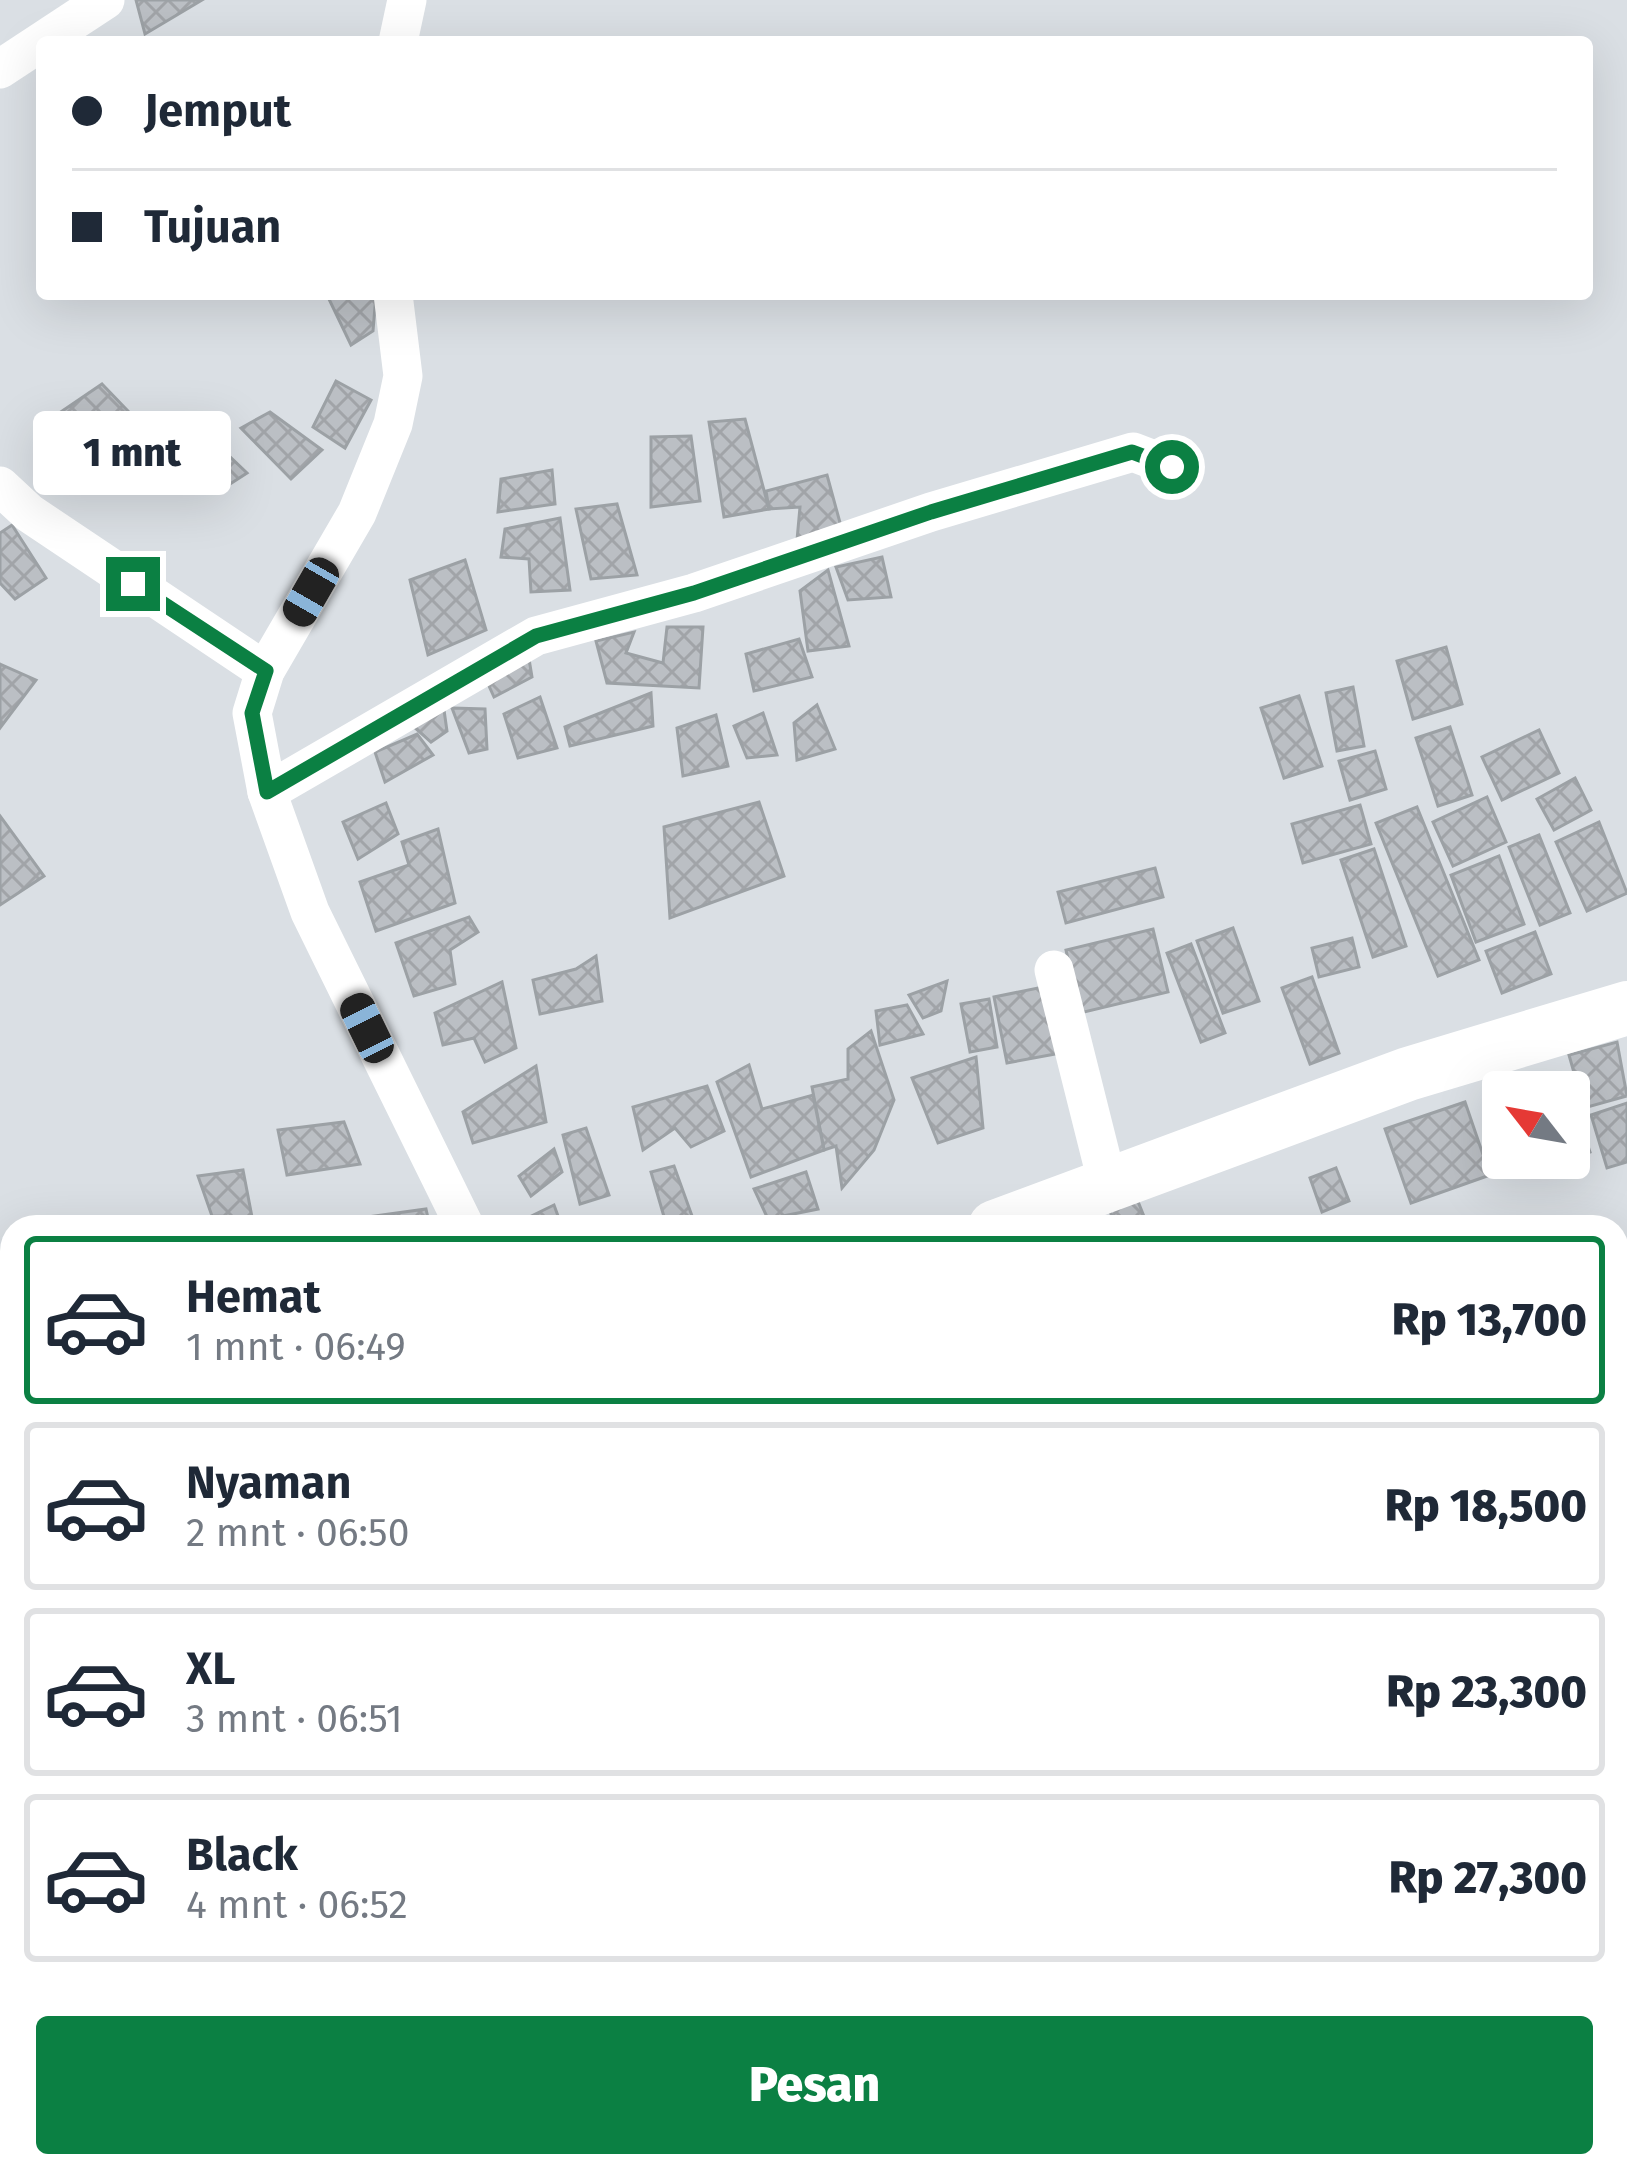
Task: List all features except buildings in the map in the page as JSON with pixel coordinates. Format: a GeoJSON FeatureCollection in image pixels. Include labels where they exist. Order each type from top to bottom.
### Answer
{"type":"FeatureCollection","features":[{"type":"Feature","properties":{"kind":"street"},"geometry":{"type":"LineString","coordinates":[[43,36],[105,0]]}},
{"type":"Feature","properties":{"kind":"street"},"geometry":{"type":"LineString","coordinates":[[399,36],[406,0]]}},
{"type":"Feature","properties":{"kind":"street"},"geometry":{"type":"LineString","coordinates":[[4,59],[36,40]]}},
{"type":"Feature","properties":{"kind":"street"},"geometry":{"type":"LineString","coordinates":[[394,300],[403,376],[393,424],[357,513],[266,671],[252,713],[267,792],[310,913],[459,1215]]}},
{"type":"Feature","properties":{"kind":"street"},"geometry":{"type":"LineString","coordinates":[[267,792],[536,636],[694,593],[931,512],[1132,452],[1172,467]]}},
{"type":"Feature","properties":{"kind":"street"},"geometry":{"type":"LineString","coordinates":[[0,486],[29,513],[266,671]]}},
{"type":"Feature","properties":{"kind":"street"},"geometry":{"type":"LineString","coordinates":[[1054,970],[1108,1185]]}},
{"type":"Feature","properties":{"kind":"street"},"geometry":{"type":"LineString","coordinates":[[1027,1215],[1408,1074],[1627,1008]]}},
{"type":"Feature","properties":{"kind":"route"},"geometry":{"type":"LineString","coordinates":[[133,584],[266,671],[252,713],[267,792],[536,636],[694,593],[931,512],[1132,452],[1172,467]]}}]}
